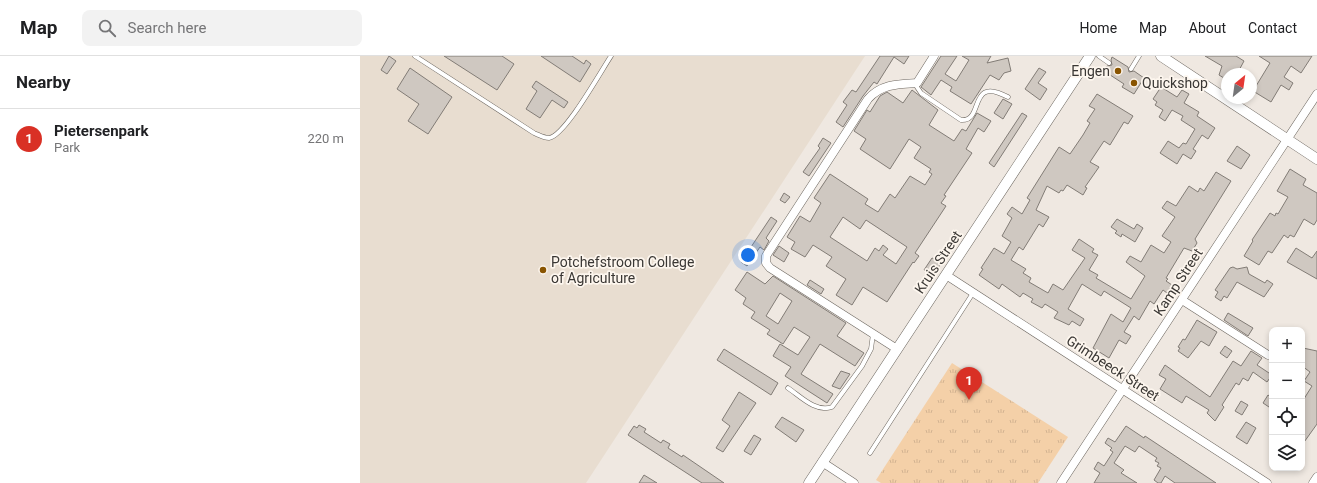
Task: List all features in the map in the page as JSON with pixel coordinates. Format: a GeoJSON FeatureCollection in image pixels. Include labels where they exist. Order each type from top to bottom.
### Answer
{"type":"FeatureCollection","features":[{"type":"Feature","properties":{"kind":"street"},"geometry":{"type":"LineString","coordinates":[[897,349],[770,268],[766,263],[766,256],[868,99],[875,91],[886,86],[917,83],[934,56]]}},
{"type":"Feature","properties":{"kind":"street","name":"Kruis Street"},"geometry":{"type":"LineString","coordinates":[[809,483],[1090,56]]}},
{"type":"Feature","properties":{"kind":"street"},"geometry":{"type":"LineString","coordinates":[[1161,56],[1317,160]]}},
{"type":"Feature","properties":{"kind":"street","name":"Kamp Street"},"geometry":{"type":"LineString","coordinates":[[1061,483],[1317,94]]}},
{"type":"Feature","properties":{"kind":"street","name":"Grimbeeck Street"},"geometry":{"type":"LineString","coordinates":[[946,275],[1267,483]]}},
{"type":"Feature","properties":{"kind":"street"},"geometry":{"type":"LineString","coordinates":[[1182,300],[1268,355]]}},
{"type":"Feature","properties":{"kind":"street"},"geometry":{"type":"LineString","coordinates":[[822,462],[854,483]]}},
{"type":"Feature","properties":{"kind":"street"},"geometry":{"type":"LineString","coordinates":[[1313,483],[1317,477]]}},
{"type":"Feature","properties":{"kind":"lane"},"geometry":{"type":"LineString","coordinates":[[415,56],[534,133],[542,137],[550,138],[563,129],[611,56]]}},
{"type":"Feature","properties":{"kind":"lane"},"geometry":{"type":"LineString","coordinates":[[1099,56],[1109,63]]}},
{"type":"Feature","properties":{"kind":"lane"},"geometry":{"type":"LineString","coordinates":[[1131,69],[1139,56]]}},
{"type":"Feature","properties":{"kind":"lane"},"geometry":{"type":"LineString","coordinates":[[917,83],[917,88],[920,93],[961,120],[965,121],[971,117],[979,98],[987,91],[997,91],[1008,97]]}},
{"type":"Feature","properties":{"kind":"lane"},"geometry":{"type":"LineString","coordinates":[[870,453],[974,293]]}},
{"type":"Feature","properties":{"kind":"lane"},"geometry":{"type":"LineString","coordinates":[[788,388],[813,405],[821,408],[832,408],[862,366],[871,350],[874,334]]}},
{"type":"Feature","properties":{"kind":"shaded area","name":"Potchefstroom College of Agriculture"},"geometry":{"type":"Polygon","coordinates":[[[360,56],[865,56],[586,483],[360,483],[360,56]]]}},
{"type":"Feature","properties":{"kind":"green space"},"geometry":{"type":"Polygon","coordinates":[[[952,363],[1068,437],[1038,483],[881,483],[876,480],[952,363]]]}},
{"type":"Feature","properties":{"kind":"building"},"geometry":{"type":"Polygon","coordinates":[[[389,56],[396,61],[387,74],[381,70],[389,56]]]}},
{"type":"Feature","properties":{"kind":"building"},"geometry":{"type":"Polygon","coordinates":[[[444,56],[502,56],[514,64],[497,90],[444,56]]]}},
{"type":"Feature","properties":{"kind":"building"},"geometry":{"type":"Polygon","coordinates":[[[541,56],[572,56],[584,64],[586,60],[591,64],[580,82],[541,56]]]}},
{"type":"Feature","properties":{"kind":"building"},"geometry":{"type":"Polygon","coordinates":[[[880,56],[909,56],[904,64],[894,57],[877,84],[874,82],[843,127],[836,122],[847,105],[843,102],[852,90],[856,92],[880,56]]]}},
{"type":"Feature","properties":{"kind":"building"},"geometry":{"type":"Polygon","coordinates":[[[941,56],[957,56],[945,74],[956,81],[969,60],[962,56],[991,56],[987,63],[1008,58],[1011,71],[1004,73],[999,80],[990,75],[971,104],[950,91],[952,87],[941,80],[931,95],[921,87],[941,56]]]}},
{"type":"Feature","properties":{"kind":"building"},"geometry":{"type":"Polygon","coordinates":[[[1205,56],[1236,56],[1244,61],[1240,68],[1221,68],[1222,66],[1205,56]]]}},
{"type":"Feature","properties":{"kind":"building"},"geometry":{"type":"Polygon","coordinates":[[[1259,56],[1312,56],[1301,73],[1291,66],[1284,77],[1293,83],[1289,90],[1281,85],[1271,102],[1257,93],[1257,84],[1270,63],[1259,56]]]}},
{"type":"Feature","properties":{"kind":"building"},"geometry":{"type":"Polygon","coordinates":[[[1112,57],[1128,67],[1129,72],[1134,71],[1144,78],[1134,94],[1122,87],[1124,84],[1104,71],[1107,66],[1112,65],[1112,57]]]}},
{"type":"Feature","properties":{"kind":"building"},"geometry":{"type":"Polygon","coordinates":[[[410,68],[452,97],[428,134],[408,121],[419,104],[397,89],[410,68]]]}},
{"type":"Feature","properties":{"kind":"building"},"geometry":{"type":"Polygon","coordinates":[[[1039,68],[1046,72],[1038,83],[1047,89],[1040,100],[1025,89],[1039,68]]]}},
{"type":"Feature","properties":{"kind":"building"},"geometry":{"type":"Polygon","coordinates":[[[536,81],[568,102],[564,108],[552,100],[540,118],[526,109],[537,91],[532,87],[536,81]]]}},
{"type":"Feature","properties":{"kind":"building"},"geometry":{"type":"Polygon","coordinates":[[[1161,87],[1177,97],[1182,90],[1189,94],[1184,103],[1199,112],[1197,116],[1215,128],[1208,139],[1202,135],[1193,149],[1196,151],[1191,159],[1183,154],[1177,164],[1160,153],[1168,141],[1179,148],[1183,143],[1186,144],[1195,129],[1181,120],[1183,116],[1172,110],[1165,121],[1159,117],[1163,110],[1155,105],[1157,102],[1153,99],[1161,87]]]}},
{"type":"Feature","properties":{"kind":"building"},"geometry":{"type":"Polygon","coordinates":[[[912,90],[938,110],[929,125],[954,141],[962,129],[966,131],[977,113],[991,121],[984,132],[978,128],[966,149],[972,153],[944,195],[946,196],[941,203],[946,206],[915,253],[919,256],[914,263],[913,262],[887,302],[863,287],[852,305],[836,295],[846,279],[826,266],[832,257],[813,245],[805,257],[791,249],[795,242],[787,237],[800,216],[810,222],[821,203],[814,198],[830,174],[868,199],[865,204],[878,212],[890,194],[895,198],[910,176],[925,185],[932,174],[929,172],[931,169],[914,158],[921,147],[909,139],[890,169],[860,149],[866,139],[854,131],[867,110],[870,112],[880,96],[887,92],[903,103],[912,90]],[[843,217],[830,237],[867,261],[875,248],[879,251],[883,245],[888,249],[883,255],[896,264],[907,247],[866,220],[860,229],[843,217]]]}},
{"type":"Feature","properties":{"kind":"building"},"geometry":{"type":"Polygon","coordinates":[[[1097,94],[1133,116],[1128,124],[1124,122],[1110,145],[1104,141],[1090,162],[1099,167],[1085,187],[1087,188],[1083,195],[1067,185],[1063,191],[1061,190],[1059,193],[1047,186],[1036,210],[1049,217],[1043,227],[1039,224],[1023,250],[1019,247],[1011,260],[1026,269],[1023,273],[1031,278],[1029,282],[1048,293],[1053,284],[1063,290],[1085,258],[1072,250],[1079,239],[1094,249],[1092,252],[1098,255],[1089,270],[1098,275],[1096,278],[1131,299],[1145,276],[1126,262],[1130,256],[1141,262],[1151,245],[1164,253],[1171,242],[1162,236],[1175,217],[1162,208],[1167,201],[1176,206],[1189,186],[1198,192],[1200,188],[1204,191],[1216,172],[1231,181],[1195,239],[1197,243],[1192,251],[1184,248],[1166,278],[1168,279],[1166,281],[1172,285],[1167,293],[1163,290],[1154,304],[1150,301],[1139,320],[1134,316],[1124,332],[1131,336],[1126,344],[1119,340],[1109,358],[1093,348],[1111,314],[1123,322],[1131,308],[1104,291],[1101,296],[1082,284],[1068,309],[1084,319],[1080,326],[1072,321],[1069,325],[1054,318],[1058,312],[1045,304],[1042,308],[1031,302],[1033,299],[1023,293],[1020,297],[1002,284],[999,289],[979,275],[983,269],[981,268],[994,248],[1004,254],[1011,242],[1002,236],[1012,218],[1007,214],[1012,207],[1022,214],[1030,200],[1027,198],[1059,147],[1070,154],[1083,135],[1090,123],[1087,121],[1095,109],[1089,106],[1097,94]]]}},
{"type":"Feature","properties":{"kind":"building"},"geometry":{"type":"Polygon","coordinates":[[[1003,99],[1012,104],[1003,119],[994,113],[1003,99]]]}},
{"type":"Feature","properties":{"kind":"building"},"geometry":{"type":"Polygon","coordinates":[[[1022,113],[1027,116],[994,167],[989,163],[1022,113]]]}},
{"type":"Feature","properties":{"kind":"building"},"geometry":{"type":"Polygon","coordinates":[[[823,138],[831,143],[809,176],[803,172],[820,148],[818,146],[823,138]]]}},
{"type":"Feature","properties":{"kind":"building"},"geometry":{"type":"Polygon","coordinates":[[[1237,146],[1250,155],[1241,169],[1227,161],[1237,146]]]}},
{"type":"Feature","properties":{"kind":"building"},"geometry":{"type":"Polygon","coordinates":[[[1290,169],[1306,179],[1303,185],[1317,193],[1317,220],[1314,225],[1304,219],[1294,237],[1290,235],[1288,238],[1284,235],[1272,253],[1268,251],[1259,265],[1244,256],[1253,241],[1252,240],[1270,213],[1275,216],[1276,213],[1278,214],[1288,197],[1277,191],[1290,169]]]}},
{"type":"Feature","properties":{"kind":"building"},"geometry":{"type":"Polygon","coordinates":[[[784,193],[790,197],[785,203],[780,200],[784,193]]]}},
{"type":"Feature","properties":{"kind":"building"},"geometry":{"type":"Polygon","coordinates":[[[771,217],[777,221],[766,238],[769,241],[764,250],[760,247],[747,266],[741,262],[771,217]]]}},
{"type":"Feature","properties":{"kind":"building"},"geometry":{"type":"Polygon","coordinates":[[[1117,219],[1134,229],[1137,224],[1143,228],[1135,242],[1122,234],[1121,237],[1115,233],[1117,231],[1111,227],[1117,219]]]}},
{"type":"Feature","properties":{"kind":"building"},"geometry":{"type":"Polygon","coordinates":[[[779,246],[789,253],[784,262],[773,255],[779,246]]]}},
{"type":"Feature","properties":{"kind":"building"},"geometry":{"type":"Polygon","coordinates":[[[1296,248],[1312,258],[1317,251],[1317,279],[1287,262],[1296,248]]]}},
{"type":"Feature","properties":{"kind":"building"},"geometry":{"type":"Polygon","coordinates":[[[932,258],[942,262],[933,275],[924,270],[932,258]]]}},
{"type":"Feature","properties":{"kind":"building"},"geometry":{"type":"Polygon","coordinates":[[[1233,267],[1237,269],[1247,267],[1249,274],[1265,283],[1267,280],[1273,284],[1264,297],[1237,282],[1227,298],[1224,296],[1221,301],[1215,297],[1218,292],[1215,290],[1230,268],[1233,267]]]}},
{"type":"Feature","properties":{"kind":"building"},"geometry":{"type":"Polygon","coordinates":[[[747,272],[765,284],[773,276],[846,323],[837,336],[864,353],[855,366],[820,344],[801,374],[833,394],[827,403],[785,376],[791,367],[773,356],[780,344],[798,355],[810,337],[794,327],[783,344],[767,334],[770,330],[751,318],[755,312],[743,304],[746,298],[735,290],[747,272]],[[780,293],[766,316],[778,324],[792,301],[780,293]]]}},
{"type":"Feature","properties":{"kind":"building"},"geometry":{"type":"Polygon","coordinates":[[[810,280],[824,289],[821,294],[807,285],[810,280]]]}},
{"type":"Feature","properties":{"kind":"building"},"geometry":{"type":"Polygon","coordinates":[[[1228,313],[1253,328],[1248,336],[1224,320],[1228,313]]]}},
{"type":"Feature","properties":{"kind":"building"},"geometry":{"type":"Polygon","coordinates":[[[1197,320],[1217,332],[1209,346],[1201,341],[1188,358],[1178,351],[1180,348],[1178,347],[1183,339],[1185,340],[1197,320]]]}},
{"type":"Feature","properties":{"kind":"building"},"geometry":{"type":"Polygon","coordinates":[[[1225,346],[1232,351],[1227,358],[1220,353],[1225,346]]]}},
{"type":"Feature","properties":{"kind":"building"},"geometry":{"type":"Polygon","coordinates":[[[1305,348],[1317,351],[1317,424],[1305,441],[1305,397],[1312,386],[1305,382],[1305,380],[1310,372],[1305,368],[1305,348]]]}},
{"type":"Feature","properties":{"kind":"building"},"geometry":{"type":"Polygon","coordinates":[[[724,349],[778,383],[771,395],[717,360],[724,349]]]}},
{"type":"Feature","properties":{"kind":"building"},"geometry":{"type":"Polygon","coordinates":[[[1251,351],[1262,358],[1257,365],[1269,373],[1269,379],[1267,382],[1253,372],[1248,381],[1243,378],[1239,385],[1236,383],[1222,405],[1224,407],[1215,421],[1207,413],[1209,410],[1186,396],[1182,403],[1160,389],[1166,379],[1159,375],[1165,365],[1210,397],[1233,361],[1241,366],[1251,351]]]}},
{"type":"Feature","properties":{"kind":"building"},"geometry":{"type":"Polygon","coordinates":[[[841,371],[850,374],[840,389],[832,386],[841,371]]]}},
{"type":"Feature","properties":{"kind":"building"},"geometry":{"type":"Polygon","coordinates":[[[739,392],[756,403],[723,452],[716,448],[730,426],[722,420],[739,392]]]}},
{"type":"Feature","properties":{"kind":"building"},"geometry":{"type":"Polygon","coordinates":[[[1268,395],[1269,407],[1263,403],[1268,395]]]}},
{"type":"Feature","properties":{"kind":"building"},"geometry":{"type":"Polygon","coordinates":[[[1241,401],[1248,405],[1242,415],[1235,411],[1241,401]]]}},
{"type":"Feature","properties":{"kind":"building"},"geometry":{"type":"Polygon","coordinates":[[[782,417],[804,430],[796,442],[775,427],[782,417]]]}},
{"type":"Feature","properties":{"kind":"building"},"geometry":{"type":"Polygon","coordinates":[[[1246,422],[1256,428],[1247,444],[1236,437],[1246,422]]]}},
{"type":"Feature","properties":{"kind":"building"},"geometry":{"type":"Polygon","coordinates":[[[639,425],[646,429],[644,432],[661,443],[663,440],[670,444],[668,448],[682,457],[683,455],[724,483],[702,483],[628,435],[634,426],[637,428],[639,425]]]}},
{"type":"Feature","properties":{"kind":"building"},"geometry":{"type":"Polygon","coordinates":[[[1126,426],[1144,438],[1145,436],[1216,483],[1175,483],[1165,476],[1161,483],[1158,483],[1154,480],[1161,468],[1157,466],[1159,463],[1155,461],[1157,458],[1139,446],[1135,452],[1125,446],[1114,463],[1124,470],[1121,473],[1137,483],[1094,483],[1100,473],[1094,469],[1098,462],[1104,466],[1113,452],[1110,450],[1112,448],[1105,443],[1108,438],[1115,442],[1126,426]]]}},
{"type":"Feature","properties":{"kind":"building"},"geometry":{"type":"Polygon","coordinates":[[[754,435],[761,439],[751,455],[744,451],[754,435]]]}},
{"type":"Feature","properties":{"kind":"building"},"geometry":{"type":"Polygon","coordinates":[[[644,475],[657,483],[639,483],[644,475]]]}},
{"type":"Feature","properties":{"kind":"place","name":"Engen"},"geometry":{"type":"Point","coordinates":[1118,71]}},
{"type":"Feature","properties":{"kind":"place","name":"Quickshop"},"geometry":{"type":"Point","coordinates":[1134,83]}},
{"type":"Feature","properties":{"kind":"place","name":"Potchefstroom College of Agriculture"},"geometry":{"type":"Point","coordinates":[543,270]}},
{"type":"Feature","properties":{"kind":"place","name":"Pietersenpark"},"geometry":{"type":"Point","coordinates":[969,400]}}]}
